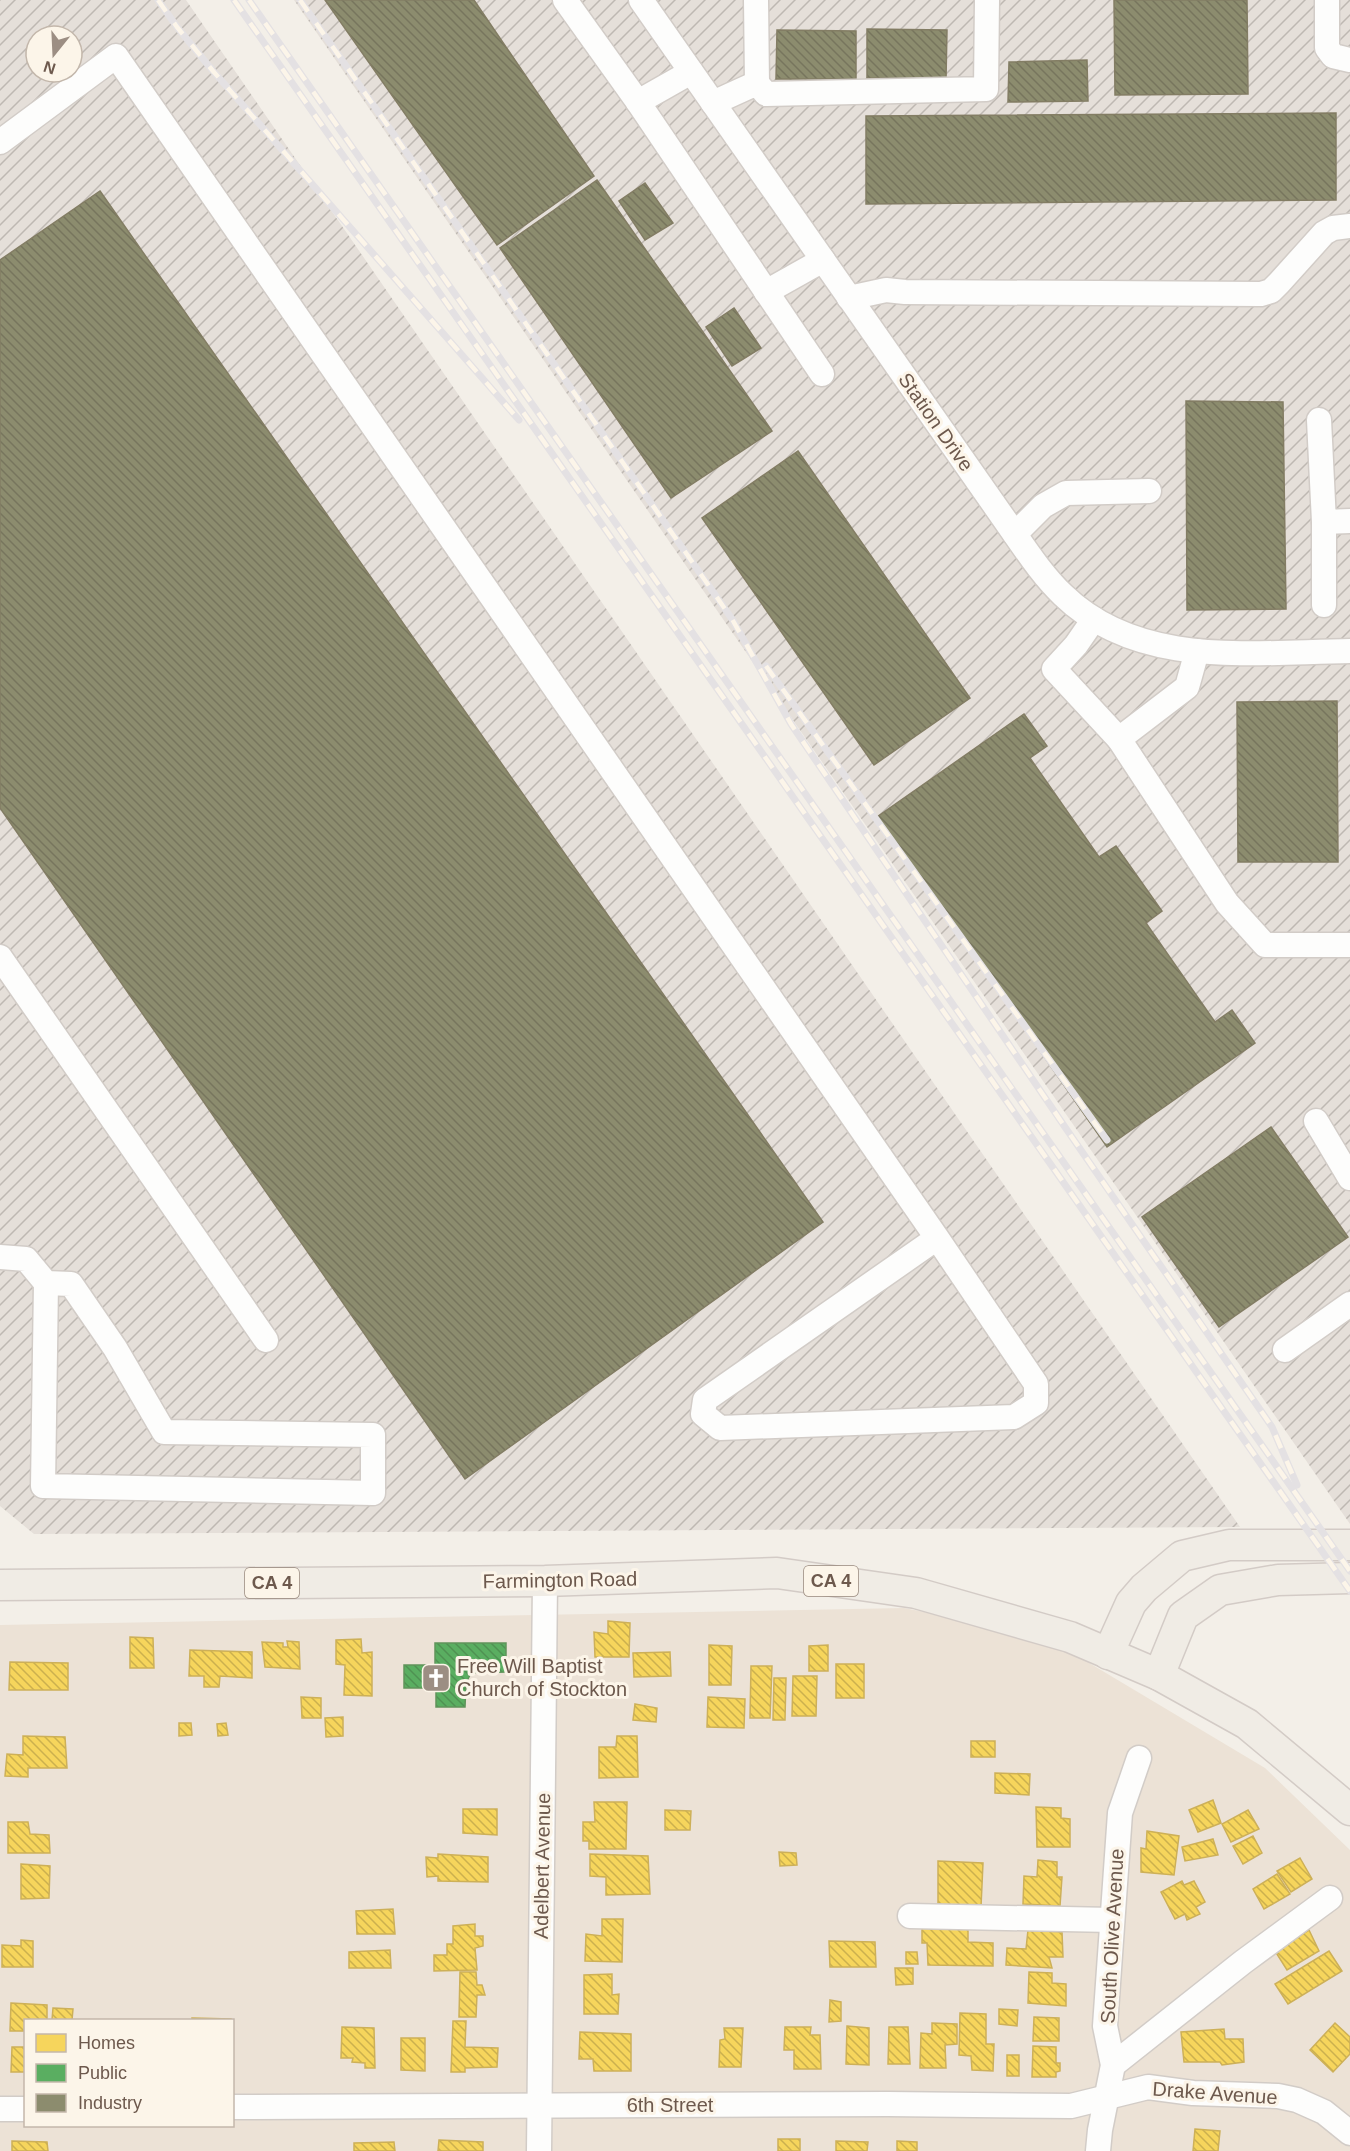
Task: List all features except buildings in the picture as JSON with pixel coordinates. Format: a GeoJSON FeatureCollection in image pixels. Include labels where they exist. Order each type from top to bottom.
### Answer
{"type":"FeatureCollection","features":[{"type":"Feature","properties":{"kind":"main road"},"geometry":{"type":"LineString","coordinates":[[1108,1654],[1131,1603],[1144,1588],[1182,1556],[1229,1545],[1350,1545]]}},
{"type":"Feature","properties":{"kind":"main road","name":"Farmington Road"},"geometry":{"type":"LineString","coordinates":[[0,1585],[545,1581],[777,1573],[916,1593],[1070,1637],[1159,1675]]}},
{"type":"Feature","properties":{"kind":"main road"},"geometry":{"type":"LineString","coordinates":[[1159,1675],[1183,1616],[1220,1590],[1278,1580],[1350,1578]]}},
{"type":"Feature","properties":{"kind":"main road","name":"CA 4"},"geometry":{"type":"LineString","coordinates":[[1159,1675],[1247,1724],[1350,1810]]}},
{"type":"Feature","properties":{"kind":"street"},"geometry":{"type":"LineString","coordinates":[[565,0],[638,102],[822,374]]}},
{"type":"Feature","properties":{"kind":"street","name":"Station Drive"},"geometry":{"type":"LineString","coordinates":[[641,0],[1015,534],[1047,579],[1064,596],[1094,619],[1117,632],[1168,647],[1197,651],[1350,651]]}},
{"type":"Feature","properties":{"kind":"street"},"geometry":{"type":"LineString","coordinates":[[756,0],[757,83],[766,94],[986,89],[987,0]]}},
{"type":"Feature","properties":{"kind":"street"},"geometry":{"type":"LineString","coordinates":[[1327,0],[1327,48],[1333,56],[1350,60]]}},
{"type":"Feature","properties":{"kind":"street"},"geometry":{"type":"LineString","coordinates":[[0,142],[116,56],[937,1238],[1036,1384],[1036,1403],[1014,1418],[720,1428],[703,1414],[705,1400],[937,1238]]}},
{"type":"Feature","properties":{"kind":"street"},"geometry":{"type":"LineString","coordinates":[[638,102],[691,72]]}},
{"type":"Feature","properties":{"kind":"street"},"geometry":{"type":"LineString","coordinates":[[713,103],[757,83]]}},
{"type":"Feature","properties":{"kind":"street"},"geometry":{"type":"LineString","coordinates":[[849,298],[886,290],[1261,294],[1271,291],[1324,233],[1333,228],[1350,226]]}},
{"type":"Feature","properties":{"kind":"street"},"geometry":{"type":"LineString","coordinates":[[766,292],[823,260]]}},
{"type":"Feature","properties":{"kind":"street"},"geometry":{"type":"LineString","coordinates":[[1320,420],[1324,605]]}},
{"type":"Feature","properties":{"kind":"street"},"geometry":{"type":"LineString","coordinates":[[1015,534],[1043,506],[1066,493],[1149,491]]}},
{"type":"Feature","properties":{"kind":"street"},"geometry":{"type":"LineString","coordinates":[[1324,522],[1350,521]]}},
{"type":"Feature","properties":{"kind":"street"},"geometry":{"type":"LineString","coordinates":[[1094,619],[1077,645],[1054,669],[1119,739],[1227,903],[1265,945],[1350,945]]}},
{"type":"Feature","properties":{"kind":"street"},"geometry":{"type":"LineString","coordinates":[[1119,739],[1188,687],[1197,651]]}},
{"type":"Feature","properties":{"kind":"street"},"geometry":{"type":"LineString","coordinates":[[0,957],[266,1340]]}},
{"type":"Feature","properties":{"kind":"street"},"geometry":{"type":"LineString","coordinates":[[1316,1121],[1350,1178]]}},
{"type":"Feature","properties":{"kind":"street"},"geometry":{"type":"LineString","coordinates":[[0,1257],[26,1259],[46,1283],[43,1486],[374,1493],[373,1436],[164,1432],[115,1348],[71,1284],[46,1283]]}},
{"type":"Feature","properties":{"kind":"street"},"geometry":{"type":"LineString","coordinates":[[1285,1350],[1350,1304]]}},
{"type":"Feature","properties":{"kind":"street","name":"Adelbert Avenue"},"geometry":{"type":"LineString","coordinates":[[539,2151],[545,1581]]}},
{"type":"Feature","properties":{"kind":"street","name":"South Olive Avenue"},"geometry":{"type":"LineString","coordinates":[[1098,2151],[1113,2065],[1105,2026],[1120,1813],[1139,1758]]}},
{"type":"Feature","properties":{"kind":"street"},"geometry":{"type":"LineString","coordinates":[[1113,2065],[1234,1969],[1330,1898]]}},
{"type":"Feature","properties":{"kind":"street"},"geometry":{"type":"LineString","coordinates":[[910,1916],[1112,1920]]}},
{"type":"Feature","properties":{"kind":"street","name":"Drake Avenue"},"geometry":{"type":"LineString","coordinates":[[1107,2097],[1149,2087],[1193,2093],[1278,2096],[1297,2100],[1324,2112],[1350,2133]]}},
{"type":"Feature","properties":{"kind":"street","name":"6th Street"},"geometry":{"type":"LineString","coordinates":[[234,2107],[888,2104],[1071,2106],[1107,2097]]}},
{"type":"Feature","properties":{"kind":"street"},"geometry":{"type":"LineString","coordinates":[[0,2109],[24,2109]]}},
{"type":"Feature","properties":{"kind":"shaded area"},"geometry":{"type":"Polygon","coordinates":[[[0,0],[186,0],[1240,1527],[34,1534],[0,1506],[0,0]]]}},
{"type":"Feature","properties":{"kind":"shaded area"},"geometry":{"type":"Polygon","coordinates":[[[294,0],[1350,0],[1350,1524],[294,0]]]}},
{"type":"Feature","properties":{"kind":"shaded area"},"geometry":{"type":"Polygon","coordinates":[[[904,1608],[1044,1636],[1265,1768],[1350,1850],[1350,2151],[0,2151],[0,1625],[904,1608]]]}},
{"type":"Feature","properties":{"kind":"railway"},"geometry":{"type":"LineString","coordinates":[[158,0],[213,71],[519,420]]}},
{"type":"Feature","properties":{"kind":"railway"},"geometry":{"type":"LineString","coordinates":[[234,0],[1350,1591]]}},
{"type":"Feature","properties":{"kind":"railway"},"geometry":{"type":"LineString","coordinates":[[249,0],[1350,1571]]}},
{"type":"Feature","properties":{"kind":"railway"},"geometry":{"type":"LineString","coordinates":[[300,0],[732,619],[791,724],[1272,1427],[1297,1485]]}},
{"type":"Feature","properties":{"kind":"railway"},"geometry":{"type":"LineString","coordinates":[[766,666],[1107,1140]]}},
{"type":"Feature","properties":{"kind":"place","name":"Free Will Baptist Church of Stockton"},"geometry":{"type":"Point","coordinates":[436,1678]}}]}
